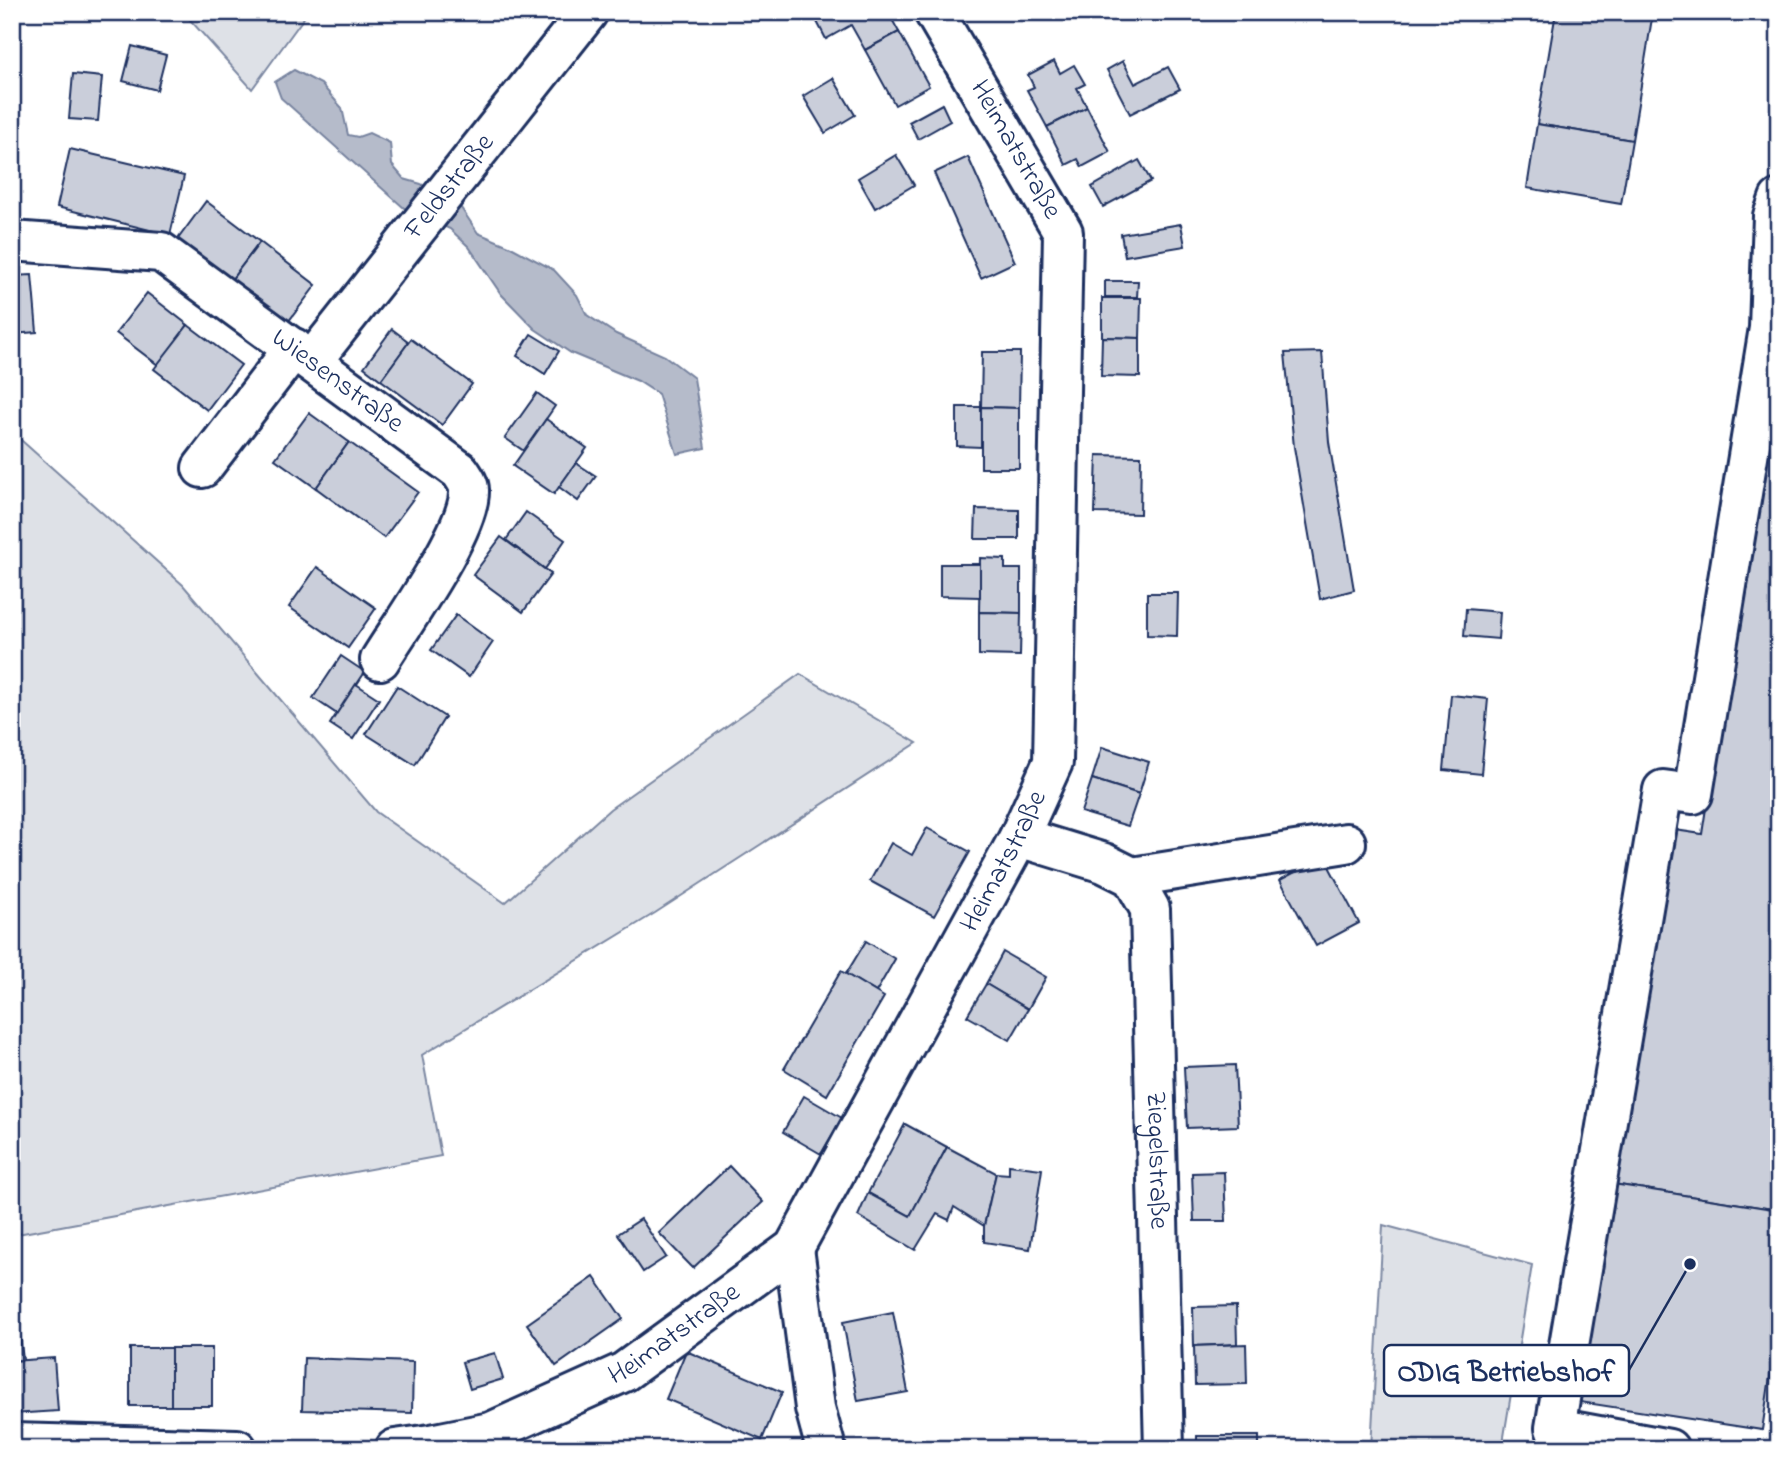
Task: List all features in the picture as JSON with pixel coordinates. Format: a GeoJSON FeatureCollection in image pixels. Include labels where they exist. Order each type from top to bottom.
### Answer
{"type":"FeatureCollection","features":[{"type":"Feature","properties":{"kind":"street","name":"Feldstraße"},"geometry":{"type":"LineString","coordinates":[[202,468],[303,355],[384,270],[588,12]]}},
{"type":"Feature","properties":{"kind":"street","name":"Heimatstraße"},"geometry":{"type":"LineString","coordinates":[[395,1449],[491,1432],[624,1372],[794,1248],[1019,837],[1053,761],[1063,232],[934,12]]}},
{"type":"Feature","properties":{"kind":"street"},"geometry":{"type":"LineString","coordinates":[[1669,1449],[1555,1428],[1663,790],[1693,794],[1769,328],[1773,216],[1779,199]]}},
{"type":"Feature","properties":{"kind":"street","name":"Wiesenstraße"},"geometry":{"type":"LineString","coordinates":[[12,241],[161,253],[460,471],[469,488],[466,515],[380,660]]}},
{"type":"Feature","properties":{"kind":"street"},"geometry":{"type":"LineString","coordinates":[[1019,837],[1104,863],[1132,877],[1346,843]]}},
{"type":"Feature","properties":{"kind":"street","name":"Ziegelstraße"},"geometry":{"type":"LineString","coordinates":[[1132,877],[1150,909],[1164,1449]]}},
{"type":"Feature","properties":{"kind":"street"},"geometry":{"type":"LineString","coordinates":[[794,1248],[815,1408],[826,1449]]}},
{"type":"Feature","properties":{"kind":"street"},"geometry":{"type":"LineString","coordinates":[[12,1443],[237,1449]]}},
{"type":"Feature","properties":{"kind":"shaded area"},"geometry":{"type":"Polygon","coordinates":[[[183,12],[308,12],[252,89],[183,12]]]}},
{"type":"Feature","properties":{"kind":"shaded area"},"geometry":{"type":"Polygon","coordinates":[[[12,432],[183,585],[376,812],[505,903],[610,809],[800,674],[917,743],[655,913],[422,1055],[441,1156],[12,1235],[12,432]]]}},
{"type":"Feature","properties":{"kind":"shaded area"},"geometry":{"type":"Polygon","coordinates":[[[1383,1225],[1532,1265],[1502,1449],[1371,1449],[1383,1225]]]}},
{"type":"Feature","properties":{"kind":"water"},"geometry":{"type":"Polygon","coordinates":[[[294,70],[321,84],[342,108],[348,135],[358,137],[369,133],[390,143],[392,165],[404,179],[421,184],[461,208],[478,233],[554,270],[577,295],[587,315],[616,334],[665,356],[694,378],[705,448],[677,454],[658,394],[638,381],[571,353],[535,329],[501,294],[469,247],[450,229],[404,208],[281,98],[275,82],[294,70]]]}},
{"type":"Feature","properties":{"kind":"building"},"geometry":{"type":"Polygon","coordinates":[[[812,12],[888,12],[899,32],[865,50],[851,25],[826,39],[812,12]]]}},
{"type":"Feature","properties":{"kind":"building"},"geometry":{"type":"Polygon","coordinates":[[[1556,12],[1653,12],[1632,140],[1537,124],[1556,12]]]}},
{"type":"Feature","properties":{"kind":"building"},"geometry":{"type":"Polygon","coordinates":[[[899,32],[929,86],[895,105],[865,50],[899,32]]]}},
{"type":"Feature","properties":{"kind":"building"},"geometry":{"type":"Polygon","coordinates":[[[132,46],[166,55],[157,90],[123,81],[132,46]]]}},
{"type":"Feature","properties":{"kind":"building"},"geometry":{"type":"Polygon","coordinates":[[[1054,61],[1060,73],[1074,65],[1085,84],[1077,88],[1087,107],[1047,127],[1027,90],[1034,87],[1028,75],[1054,61]]]}},
{"type":"Feature","properties":{"kind":"building"},"geometry":{"type":"Polygon","coordinates":[[[1123,61],[1135,84],[1168,67],[1180,89],[1130,114],[1107,70],[1123,61]]]}},
{"type":"Feature","properties":{"kind":"building"},"geometry":{"type":"Polygon","coordinates":[[[73,74],[102,77],[98,121],[69,119],[73,74]]]}},
{"type":"Feature","properties":{"kind":"building"},"geometry":{"type":"Polygon","coordinates":[[[833,78],[855,115],[825,133],[803,96],[833,78]]]}},
{"type":"Feature","properties":{"kind":"building"},"geometry":{"type":"Polygon","coordinates":[[[942,104],[950,121],[918,139],[909,122],[942,104]]]}},
{"type":"Feature","properties":{"kind":"building"},"geometry":{"type":"Polygon","coordinates":[[[1087,107],[1110,152],[1082,167],[1078,159],[1066,165],[1047,127],[1087,107]]]}},
{"type":"Feature","properties":{"kind":"building"},"geometry":{"type":"Polygon","coordinates":[[[1537,124],[1632,140],[1621,204],[1527,188],[1537,124]]]}},
{"type":"Feature","properties":{"kind":"building"},"geometry":{"type":"Polygon","coordinates":[[[70,149],[184,176],[170,235],[57,207],[70,149]]]}},
{"type":"Feature","properties":{"kind":"building"},"geometry":{"type":"Polygon","coordinates":[[[896,155],[914,185],[875,208],[858,178],[896,155]]]}},
{"type":"Feature","properties":{"kind":"building"},"geometry":{"type":"Polygon","coordinates":[[[968,157],[1015,262],[981,278],[934,173],[968,157]]]}},
{"type":"Feature","properties":{"kind":"building"},"geometry":{"type":"Polygon","coordinates":[[[1139,160],[1151,181],[1103,207],[1092,187],[1139,160]]]}},
{"type":"Feature","properties":{"kind":"building"},"geometry":{"type":"Polygon","coordinates":[[[206,201],[260,242],[228,284],[175,243],[206,201]]]}},
{"type":"Feature","properties":{"kind":"building"},"geometry":{"type":"Polygon","coordinates":[[[1181,224],[1185,246],[1125,256],[1121,234],[1181,224]]]}},
{"type":"Feature","properties":{"kind":"building"},"geometry":{"type":"Polygon","coordinates":[[[260,242],[316,285],[288,322],[232,279],[260,242]]]}},
{"type":"Feature","properties":{"kind":"building"},"geometry":{"type":"Polygon","coordinates":[[[32,275],[37,332],[12,334],[12,276],[32,275]]]}},
{"type":"Feature","properties":{"kind":"building"},"geometry":{"type":"Polygon","coordinates":[[[1105,281],[1138,281],[1137,297],[1105,297],[1105,281]]]}},
{"type":"Feature","properties":{"kind":"building"},"geometry":{"type":"Polygon","coordinates":[[[147,293],[188,325],[158,365],[116,333],[147,293]]]}},
{"type":"Feature","properties":{"kind":"building"},"geometry":{"type":"Polygon","coordinates":[[[1102,298],[1141,298],[1140,338],[1102,337],[1102,298]]]}},
{"type":"Feature","properties":{"kind":"building"},"geometry":{"type":"Polygon","coordinates":[[[188,325],[241,365],[207,410],[154,369],[188,325]]]}},
{"type":"Feature","properties":{"kind":"building"},"geometry":{"type":"Polygon","coordinates":[[[392,329],[409,342],[381,380],[364,367],[392,329]]]}},
{"type":"Feature","properties":{"kind":"building"},"geometry":{"type":"Polygon","coordinates":[[[531,334],[559,351],[545,374],[517,356],[531,334]]]}},
{"type":"Feature","properties":{"kind":"building"},"geometry":{"type":"Polygon","coordinates":[[[1102,337],[1140,338],[1140,377],[1101,376],[1102,337]]]}},
{"type":"Feature","properties":{"kind":"building"},"geometry":{"type":"Polygon","coordinates":[[[1779,338],[1779,1210],[1613,1184],[1668,829],[1702,834],[1779,338]]]}},
{"type":"Feature","properties":{"kind":"building"},"geometry":{"type":"Polygon","coordinates":[[[411,339],[472,384],[442,425],[381,380],[411,339]]]}},
{"type":"Feature","properties":{"kind":"building"},"geometry":{"type":"Polygon","coordinates":[[[982,352],[1020,352],[1019,408],[981,407],[982,352]]]}},
{"type":"Feature","properties":{"kind":"building"},"geometry":{"type":"Polygon","coordinates":[[[1322,352],[1329,442],[1354,590],[1320,599],[1294,447],[1285,353],[1322,352]]]}},
{"type":"Feature","properties":{"kind":"building"},"geometry":{"type":"Polygon","coordinates":[[[537,393],[555,406],[524,451],[505,438],[537,393]]]}},
{"type":"Feature","properties":{"kind":"building"},"geometry":{"type":"Polygon","coordinates":[[[957,407],[981,407],[981,447],[957,446],[957,407]]]}},
{"type":"Feature","properties":{"kind":"building"},"geometry":{"type":"Polygon","coordinates":[[[981,407],[1019,408],[1019,468],[981,468],[981,407]]]}},
{"type":"Feature","properties":{"kind":"building"},"geometry":{"type":"Polygon","coordinates":[[[309,413],[349,442],[316,488],[275,459],[309,413]]]}},
{"type":"Feature","properties":{"kind":"building"},"geometry":{"type":"Polygon","coordinates":[[[546,419],[587,448],[554,494],[513,466],[546,419]]]}},
{"type":"Feature","properties":{"kind":"building"},"geometry":{"type":"Polygon","coordinates":[[[349,442],[418,492],[384,538],[316,488],[349,442]]]}},
{"type":"Feature","properties":{"kind":"building"},"geometry":{"type":"Polygon","coordinates":[[[1097,455],[1141,456],[1140,514],[1095,513],[1097,455]]]}},
{"type":"Feature","properties":{"kind":"building"},"geometry":{"type":"Polygon","coordinates":[[[576,463],[596,476],[578,501],[559,487],[576,463]]]}},
{"type":"Feature","properties":{"kind":"building"},"geometry":{"type":"Polygon","coordinates":[[[976,509],[1019,510],[1019,539],[975,539],[976,509]]]}},
{"type":"Feature","properties":{"kind":"building"},"geometry":{"type":"Polygon","coordinates":[[[526,512],[565,540],[545,569],[506,540],[526,512]]]}},
{"type":"Feature","properties":{"kind":"building"},"geometry":{"type":"Polygon","coordinates":[[[501,537],[551,574],[523,612],[473,575],[501,537]]]}},
{"type":"Feature","properties":{"kind":"building"},"geometry":{"type":"Polygon","coordinates":[[[980,558],[1005,559],[1005,569],[1021,569],[1021,613],[979,612],[980,558]]]}},
{"type":"Feature","properties":{"kind":"building"},"geometry":{"type":"Polygon","coordinates":[[[940,564],[980,564],[980,597],[940,596],[940,564]]]}},
{"type":"Feature","properties":{"kind":"building"},"geometry":{"type":"Polygon","coordinates":[[[317,567],[376,608],[348,648],[289,607],[317,567]]]}},
{"type":"Feature","properties":{"kind":"building"},"geometry":{"type":"Polygon","coordinates":[[[1147,593],[1178,593],[1177,636],[1147,635],[1147,593]]]}},
{"type":"Feature","properties":{"kind":"building"},"geometry":{"type":"Polygon","coordinates":[[[1466,609],[1500,612],[1498,639],[1464,636],[1466,609]]]}},
{"type":"Feature","properties":{"kind":"building"},"geometry":{"type":"Polygon","coordinates":[[[979,612],[1021,613],[1020,656],[979,655],[979,612]]]}},
{"type":"Feature","properties":{"kind":"building"},"geometry":{"type":"Polygon","coordinates":[[[456,615],[493,642],[469,677],[431,650],[456,615]]]}},
{"type":"Feature","properties":{"kind":"building"},"geometry":{"type":"Polygon","coordinates":[[[341,656],[365,672],[337,714],[313,698],[341,656]]]}},
{"type":"Feature","properties":{"kind":"building"},"geometry":{"type":"Polygon","coordinates":[[[356,684],[379,699],[353,739],[330,724],[356,684]]]}},
{"type":"Feature","properties":{"kind":"building"},"geometry":{"type":"Polygon","coordinates":[[[397,686],[445,717],[415,765],[366,734],[397,686]]]}},
{"type":"Feature","properties":{"kind":"building"},"geometry":{"type":"Polygon","coordinates":[[[1451,695],[1488,699],[1481,774],[1444,770],[1451,695]]]}},
{"type":"Feature","properties":{"kind":"building"},"geometry":{"type":"Polygon","coordinates":[[[1102,747],[1149,762],[1139,794],[1092,779],[1102,747]]]}},
{"type":"Feature","properties":{"kind":"building"},"geometry":{"type":"Polygon","coordinates":[[[1092,779],[1139,794],[1128,826],[1081,812],[1092,779]]]}},
{"type":"Feature","properties":{"kind":"building"},"geometry":{"type":"Polygon","coordinates":[[[927,828],[970,852],[934,916],[870,881],[891,843],[912,855],[927,828]]]}},
{"type":"Feature","properties":{"kind":"building"},"geometry":{"type":"Polygon","coordinates":[[[1324,857],[1359,923],[1316,946],[1280,880],[1324,857]]]}},
{"type":"Feature","properties":{"kind":"building"},"geometry":{"type":"Polygon","coordinates":[[[866,941],[895,959],[876,992],[846,974],[866,941]]]}},
{"type":"Feature","properties":{"kind":"building"},"geometry":{"type":"Polygon","coordinates":[[[1003,952],[1046,977],[1028,1009],[986,984],[1003,952]]]}},
{"type":"Feature","properties":{"kind":"building"},"geometry":{"type":"Polygon","coordinates":[[[841,971],[884,997],[827,1095],[784,1069],[841,971]]]}},
{"type":"Feature","properties":{"kind":"building"},"geometry":{"type":"Polygon","coordinates":[[[986,984],[1028,1009],[1010,1040],[967,1016],[986,984]]]}},
{"type":"Feature","properties":{"kind":"building"},"geometry":{"type":"Polygon","coordinates":[[[1235,1065],[1238,1126],[1187,1128],[1184,1067],[1235,1065]]]}},
{"type":"Feature","properties":{"kind":"building"},"geometry":{"type":"Polygon","coordinates":[[[804,1096],[842,1118],[821,1154],[783,1132],[804,1096]]]}},
{"type":"Feature","properties":{"kind":"building"},"geometry":{"type":"Polygon","coordinates":[[[905,1124],[947,1147],[910,1216],[868,1193],[905,1124]]]}},
{"type":"Feature","properties":{"kind":"building"},"geometry":{"type":"Polygon","coordinates":[[[947,1147],[996,1173],[984,1226],[954,1207],[949,1220],[937,1214],[915,1250],[858,1216],[868,1193],[910,1216],[947,1147]]]}},
{"type":"Feature","properties":{"kind":"building"},"geometry":{"type":"Polygon","coordinates":[[[1009,1165],[1042,1169],[1030,1249],[984,1242],[984,1226],[996,1173],[1009,1174],[1009,1165]]]}},
{"type":"Feature","properties":{"kind":"building"},"geometry":{"type":"Polygon","coordinates":[[[729,1166],[763,1202],[693,1268],[659,1233],[729,1166]]]}},
{"type":"Feature","properties":{"kind":"building"},"geometry":{"type":"Polygon","coordinates":[[[1224,1172],[1226,1221],[1194,1221],[1192,1173],[1224,1172]]]}},
{"type":"Feature","properties":{"kind":"building"},"geometry":{"type":"Polygon","coordinates":[[[1613,1184],[1779,1210],[1779,1318],[1762,1430],[1580,1402],[1613,1184]]]}},
{"type":"Feature","properties":{"kind":"building"},"geometry":{"type":"Polygon","coordinates":[[[641,1219],[666,1257],[643,1272],[618,1234],[641,1219]]]}},
{"type":"Feature","properties":{"kind":"building"},"geometry":{"type":"Polygon","coordinates":[[[594,1277],[623,1319],[556,1366],[527,1324],[594,1277]]]}},
{"type":"Feature","properties":{"kind":"building"},"geometry":{"type":"Polygon","coordinates":[[[1236,1306],[1237,1344],[1194,1346],[1193,1307],[1236,1306]]]}},
{"type":"Feature","properties":{"kind":"building"},"geometry":{"type":"Polygon","coordinates":[[[893,1312],[908,1392],[858,1401],[843,1322],[893,1312]]]}},
{"type":"Feature","properties":{"kind":"building"},"geometry":{"type":"Polygon","coordinates":[[[12,1319],[18,1319],[23,1360],[12,1361],[12,1319]]]}},
{"type":"Feature","properties":{"kind":"building"},"geometry":{"type":"Polygon","coordinates":[[[1246,1344],[1247,1384],[1195,1385],[1194,1346],[1246,1344]]]}},
{"type":"Feature","properties":{"kind":"building"},"geometry":{"type":"Polygon","coordinates":[[[130,1348],[171,1348],[171,1406],[130,1406],[130,1348]]]}},
{"type":"Feature","properties":{"kind":"building"},"geometry":{"type":"Polygon","coordinates":[[[171,1348],[212,1348],[212,1406],[171,1406],[171,1348]]]}},
{"type":"Feature","properties":{"kind":"building"},"geometry":{"type":"Polygon","coordinates":[[[686,1351],[782,1392],[762,1440],[666,1399],[686,1351]]]}},
{"type":"Feature","properties":{"kind":"building"},"geometry":{"type":"Polygon","coordinates":[[[495,1353],[503,1379],[470,1389],[462,1362],[495,1353]]]}},
{"type":"Feature","properties":{"kind":"building"},"geometry":{"type":"Polygon","coordinates":[[[54,1358],[58,1411],[12,1414],[12,1361],[54,1358]]]}},
{"type":"Feature","properties":{"kind":"building"},"geometry":{"type":"Polygon","coordinates":[[[304,1358],[413,1362],[412,1413],[302,1410],[304,1358]]]}},
{"type":"Feature","properties":{"kind":"building"},"geometry":{"type":"Polygon","coordinates":[[[1197,1436],[1259,1436],[1259,1449],[1197,1449],[1197,1436]]]}},
{"type":"Feature","properties":{"kind":"place","name":"ODIG Betriebshof"},"geometry":{"type":"Point","coordinates":[1690,1264]}}]}
